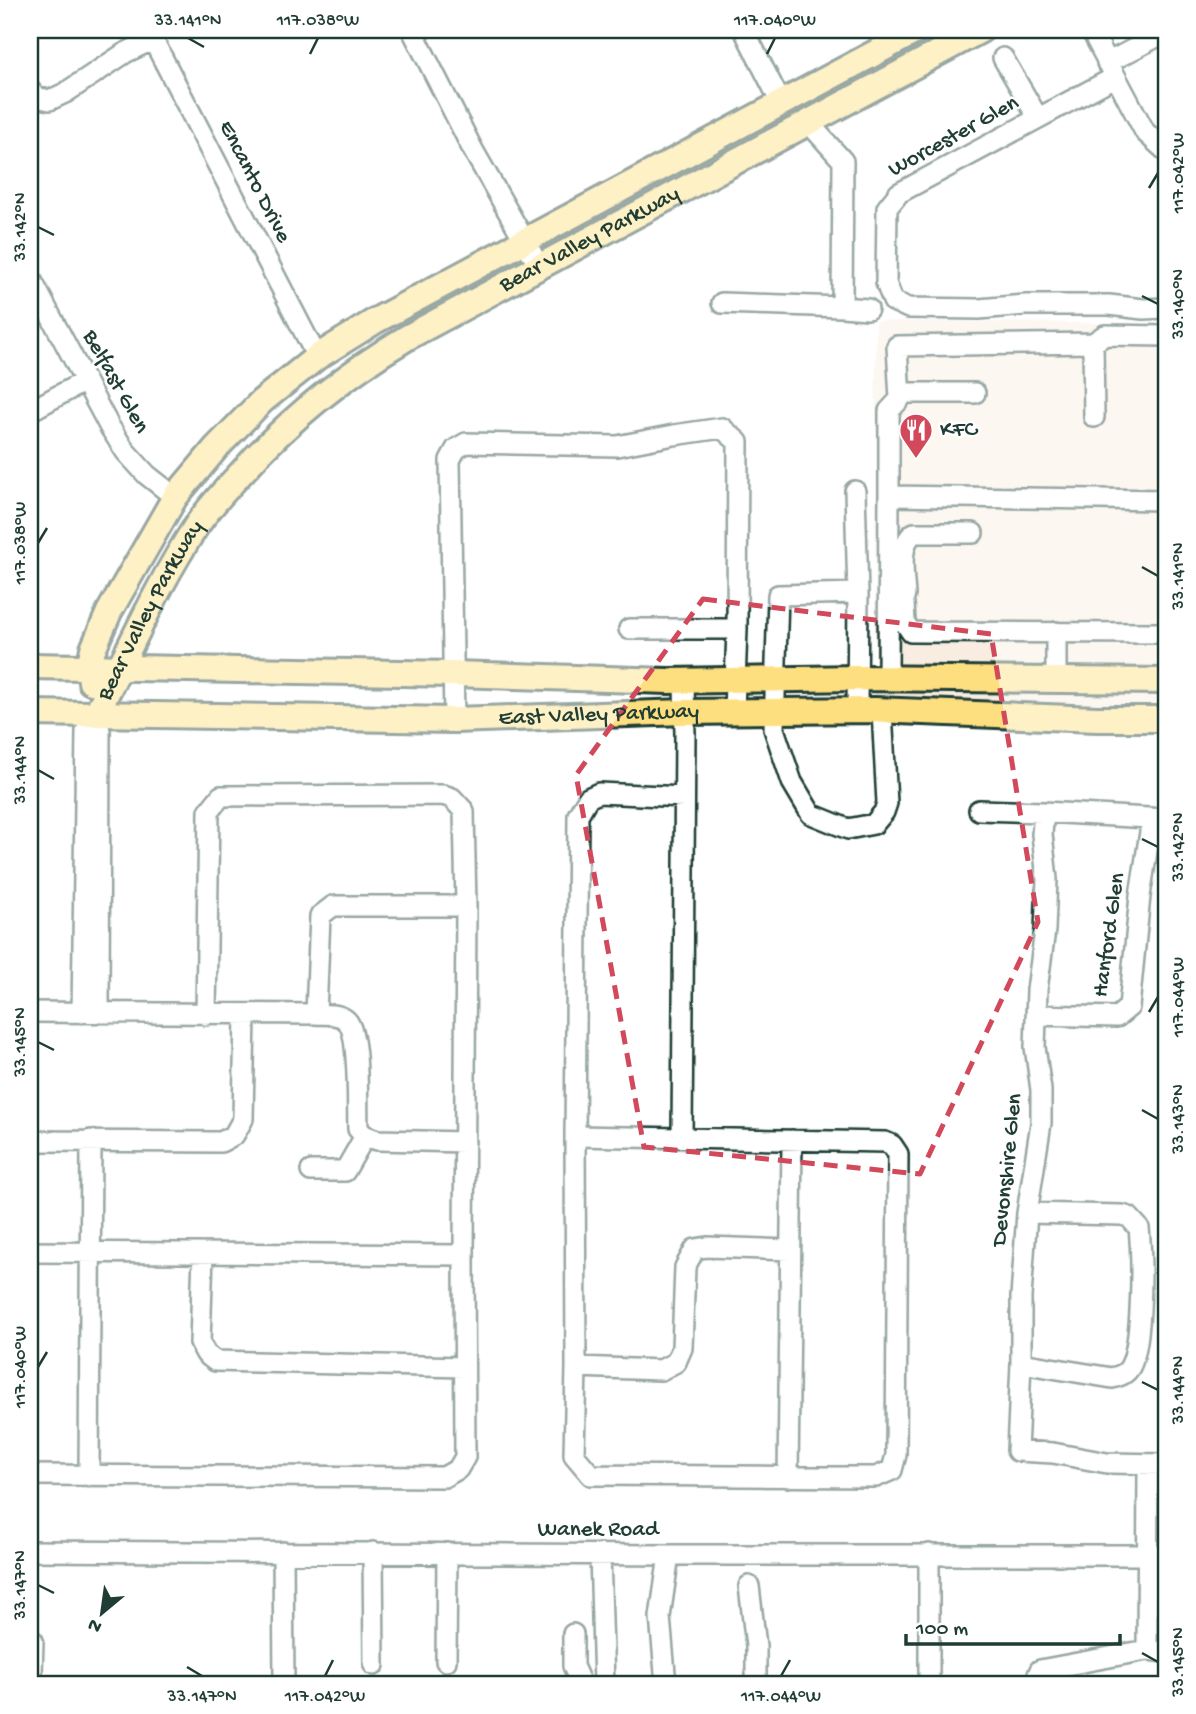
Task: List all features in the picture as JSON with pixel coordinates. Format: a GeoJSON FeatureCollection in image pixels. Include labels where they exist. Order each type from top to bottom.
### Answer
{"type":"FeatureCollection","features":[{"type":"Feature","properties":{"kind":"main road","name":"Bear Valley Parkway"},"geometry":{"type":"LineString","coordinates":[[96,714],[89,667],[93,649],[109,612],[175,498],[216,448],[262,401],[317,357],[375,321],[918,30]]}},
{"type":"Feature","properties":{"kind":"main road","name":"Bear Valley Parkway"},"geometry":{"type":"LineString","coordinates":[[96,714],[159,587],[198,524],[266,446],[330,389],[380,354],[539,266],[981,30]]}},
{"type":"Feature","properties":{"kind":"main road","name":"East Valley Parkway"},"geometry":{"type":"LineString","coordinates":[[30,666],[684,681],[857,678],[1166,681]]}},
{"type":"Feature","properties":{"kind":"main road"},"geometry":{"type":"LineString","coordinates":[[968,713],[989,702],[1042,701],[1049,698],[1056,680]]}},
{"type":"Feature","properties":{"kind":"main road","name":"East Valley Parkway"},"geometry":{"type":"LineString","coordinates":[[30,713],[454,720],[685,712],[857,710],[1166,719]]}},
{"type":"Feature","properties":{"kind":"street"},"geometry":{"type":"LineString","coordinates":[[412,30],[473,149],[539,266]]}},
{"type":"Feature","properties":{"kind":"street"},"geometry":{"type":"LineString","coordinates":[[744,30],[782,103]]}},
{"type":"Feature","properties":{"kind":"street"},"geometry":{"type":"LineString","coordinates":[[1091,30],[1145,132],[1166,151]]}},
{"type":"Feature","properties":{"kind":"street","name":"Worcester Glen"},"geometry":{"type":"LineString","coordinates":[[1166,32],[1038,118],[899,193],[887,208],[886,283],[893,300],[908,308],[979,309],[1025,305],[1166,308]]}},
{"type":"Feature","properties":{"kind":"street"},"geometry":{"type":"LineString","coordinates":[[30,90],[35,97],[50,100],[65,93],[150,35]]}},
{"type":"Feature","properties":{"kind":"street","name":"Encanto Drive"},"geometry":{"type":"LineString","coordinates":[[150,35],[317,357]]}},
{"type":"Feature","properties":{"kind":"street"},"geometry":{"type":"LineString","coordinates":[[1003,58],[1038,118]]}},
{"type":"Feature","properties":{"kind":"street"},"geometry":{"type":"LineString","coordinates":[[808,122],[843,161],[842,307]]}},
{"type":"Feature","properties":{"kind":"street","name":"Belfast Glen"},"geometry":{"type":"LineString","coordinates":[[30,277],[109,426],[126,452],[147,475],[175,498]]}},
{"type":"Feature","properties":{"kind":"street"},"geometry":{"type":"LineString","coordinates":[[722,303],[868,309]]}},
{"type":"Feature","properties":{"kind":"street"},"geometry":{"type":"LineString","coordinates":[[888,679],[890,411],[900,399],[897,346],[1093,343],[1105,335],[1166,336]]}},
{"type":"Feature","properties":{"kind":"street"},"geometry":{"type":"LineString","coordinates":[[1093,343],[1094,417]]}},
{"type":"Feature","properties":{"kind":"street"},"geometry":{"type":"LineString","coordinates":[[30,411],[85,381]]}},
{"type":"Feature","properties":{"kind":"street"},"geometry":{"type":"LineString","coordinates":[[900,393],[975,393]]}},
{"type":"Feature","properties":{"kind":"street"},"geometry":{"type":"LineString","coordinates":[[454,720],[450,460],[456,449],[466,443],[617,446],[722,428],[738,442],[734,711]]}},
{"type":"Feature","properties":{"kind":"street"},"geometry":{"type":"LineString","coordinates":[[855,491],[857,710]]}},
{"type":"Feature","properties":{"kind":"street"},"geometry":{"type":"LineString","coordinates":[[889,496],[1166,500]]}},
{"type":"Feature","properties":{"kind":"street"},"geometry":{"type":"LineString","coordinates":[[974,533],[914,533],[908,537],[904,547],[904,599],[905,623],[911,632],[1166,633]]}},
{"type":"Feature","properties":{"kind":"street"},"geometry":{"type":"LineString","coordinates":[[858,593],[778,595],[774,729],[792,782],[811,814],[848,829],[874,824],[884,812],[887,803],[882,711]]}},
{"type":"Feature","properties":{"kind":"street"},"geometry":{"type":"LineString","coordinates":[[629,629],[737,629]]}},
{"type":"Feature","properties":{"kind":"street"},"geometry":{"type":"LineString","coordinates":[[1056,632],[1056,680]]}},
{"type":"Feature","properties":{"kind":"street"},"geometry":{"type":"LineString","coordinates":[[682,1138],[684,681]]}},
{"type":"Feature","properties":{"kind":"street"},"geometry":{"type":"LineString","coordinates":[[90,1013],[93,822],[100,731],[96,714]]}},
{"type":"Feature","properties":{"kind":"street"},"geometry":{"type":"LineString","coordinates":[[575,1136],[885,1142],[892,1145],[898,1154],[896,1455],[892,1470],[876,1477],[591,1475],[574,1455],[575,1136],[579,815],[588,798],[599,793],[684,797]]}},
{"type":"Feature","properties":{"kind":"street"},"geometry":{"type":"LineString","coordinates":[[30,1475],[444,1477],[458,1469],[465,1457],[464,811],[452,798],[443,795],[221,796],[209,811],[206,1015]]}},
{"type":"Feature","properties":{"kind":"street"},"geometry":{"type":"LineString","coordinates":[[979,810],[1159,819]]}},
{"type":"Feature","properties":{"kind":"street","name":"Devonshire Glen"},"geometry":{"type":"LineString","coordinates":[[1044,812],[1042,834],[1047,879],[1035,1047],[1041,1090],[1041,1123],[1027,1213],[1021,1297],[1017,1451],[1053,1453],[1107,1463],[1157,1464]]}},
{"type":"Feature","properties":{"kind":"street","name":"Hanford Glen"},"geometry":{"type":"LineString","coordinates":[[1037,1015],[1117,1017],[1129,1007],[1140,896],[1159,819]]}},
{"type":"Feature","properties":{"kind":"street"},"geometry":{"type":"LineString","coordinates":[[316,1014],[320,916],[333,906],[466,906]]}},
{"type":"Feature","properties":{"kind":"street"},"geometry":{"type":"LineString","coordinates":[[30,1012],[340,1016],[349,1022],[355,1038],[358,1129],[377,1140],[466,1142]]}},
{"type":"Feature","properties":{"kind":"street"},"geometry":{"type":"LineString","coordinates":[[30,1141],[221,1142],[234,1135],[243,1119],[245,1014]]}},
{"type":"Feature","properties":{"kind":"street"},"geometry":{"type":"LineString","coordinates":[[311,1171],[345,1171],[366,1136]]}},
{"type":"Feature","properties":{"kind":"street"},"geometry":{"type":"LineString","coordinates":[[89,1476],[91,1140]]}},
{"type":"Feature","properties":{"kind":"street"},"geometry":{"type":"LineString","coordinates":[[788,1477],[792,1140]]}},
{"type":"Feature","properties":{"kind":"street"},"geometry":{"type":"LineString","coordinates":[[1021,1363],[1112,1378],[1122,1376],[1129,1369],[1136,1353],[1140,1301],[1139,1228],[1129,1217],[1027,1213]]}},
{"type":"Feature","properties":{"kind":"street"},"geometry":{"type":"LineString","coordinates":[[576,1367],[662,1370],[676,1362],[682,1348],[685,1267],[695,1248],[790,1250]]}},
{"type":"Feature","properties":{"kind":"street"},"geometry":{"type":"LineString","coordinates":[[30,1252],[464,1255]]}},
{"type":"Feature","properties":{"kind":"street"},"geometry":{"type":"LineString","coordinates":[[203,1254],[200,1343],[206,1354],[215,1361],[464,1367]]}},
{"type":"Feature","properties":{"kind":"street"},"geometry":{"type":"LineString","coordinates":[[1034,1684],[1040,1670],[1157,1651],[1157,1464]]}},
{"type":"Feature","properties":{"kind":"street","name":"Wanek Road"},"geometry":{"type":"LineString","coordinates":[[30,1551],[1157,1555]]}},
{"type":"Feature","properties":{"kind":"street"},"geometry":{"type":"LineString","coordinates":[[284,1552],[284,1684]]}},
{"type":"Feature","properties":{"kind":"street"},"geometry":{"type":"LineString","coordinates":[[373,1552],[374,1665]]}},
{"type":"Feature","properties":{"kind":"street"},"geometry":{"type":"LineString","coordinates":[[446,1661],[447,1553]]}},
{"type":"Feature","properties":{"kind":"street"},"geometry":{"type":"LineString","coordinates":[[600,1554],[604,1684]]}},
{"type":"Feature","properties":{"kind":"street"},"geometry":{"type":"LineString","coordinates":[[929,1554],[929,1684]]}},
{"type":"Feature","properties":{"kind":"street"},"geometry":{"type":"LineString","coordinates":[[666,1684],[660,1617],[669,1555]]}},
{"type":"Feature","properties":{"kind":"street"},"geometry":{"type":"LineString","coordinates":[[749,1586],[756,1684]]}},
{"type":"Feature","properties":{"kind":"street"},"geometry":{"type":"LineString","coordinates":[[573,1634],[573,1666],[581,1684]]}},
{"type":"Feature","properties":{"kind":"street"},"geometry":{"type":"LineString","coordinates":[[30,1639],[33,1642],[30,1677]]}},
{"type":"Feature","properties":{"kind":"highlighted area"},"geometry":{"type":"Polygon","coordinates":[[[703,599],[991,634],[1038,922],[920,1174],[644,1147],[576,775],[703,599]]]}},
{"type":"Feature","properties":{"kind":"shaded area"},"geometry":{"type":"Polygon","coordinates":[[[876,321],[1166,324],[1166,719],[875,710],[876,321]]]}},
{"type":"Feature","properties":{"kind":"place","name":"KFC"},"geometry":{"type":"Point","coordinates":[916,460]}}]}
